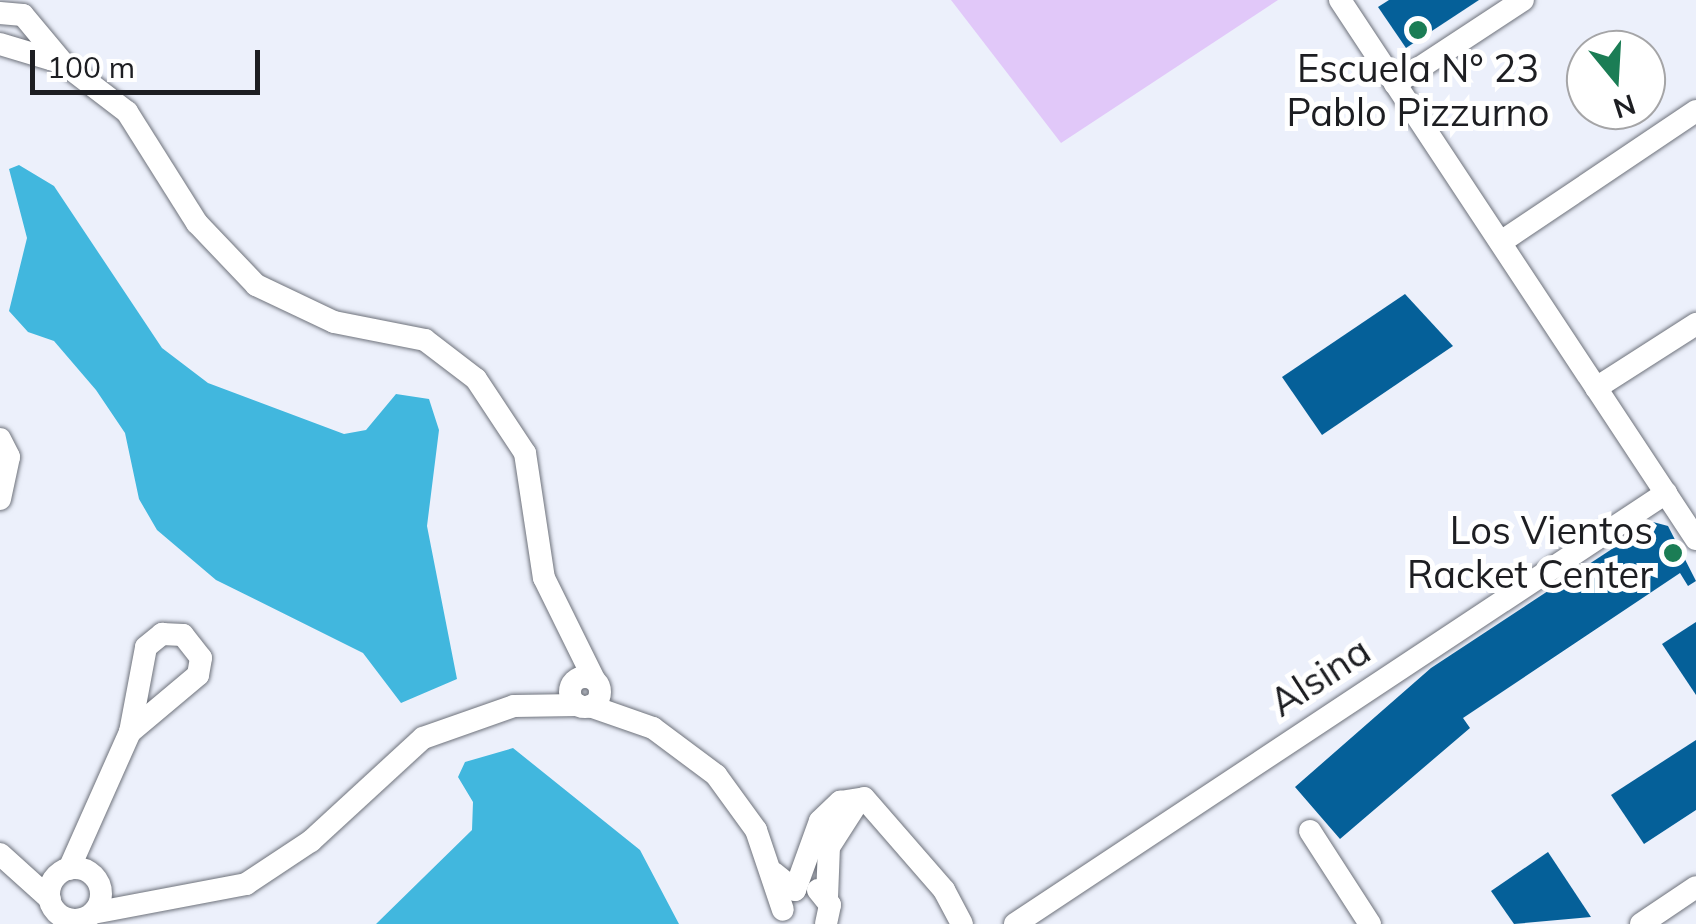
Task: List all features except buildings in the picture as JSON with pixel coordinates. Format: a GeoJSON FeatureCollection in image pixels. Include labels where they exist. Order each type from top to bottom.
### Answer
{"type":"FeatureCollection","features":[{"type":"Feature","properties":{"kind":"street"},"geometry":{"type":"LineString","coordinates":[[1340,0],[1695,536]]}},
{"type":"Feature","properties":{"kind":"street"},"geometry":{"type":"LineString","coordinates":[[1394,84],[1523,0]]}},
{"type":"Feature","properties":{"kind":"street"},"geometry":{"type":"LineString","coordinates":[[0,13],[23,15],[63,63],[139,126],[197,223],[256,285],[322,318],[425,340],[493,398],[525,452],[544,578],[576,654],[584,692]]}},
{"type":"Feature","properties":{"kind":"street"},"geometry":{"type":"LineString","coordinates":[[0,44],[63,63]]}},
{"type":"Feature","properties":{"kind":"street"},"geometry":{"type":"LineString","coordinates":[[1501,242],[1696,111]]}},
{"type":"Feature","properties":{"kind":"street"},"geometry":{"type":"LineString","coordinates":[[1596,388],[1696,324]]}},
{"type":"Feature","properties":{"kind":"street"},"geometry":{"type":"LineString","coordinates":[[0,439],[9,457],[0,499]]}},
{"type":"Feature","properties":{"kind":"street","name":"Alsina"},"geometry":{"type":"LineString","coordinates":[[1015,924],[1666,493]]}},
{"type":"Feature","properties":{"kind":"street"},"geometry":{"type":"LineString","coordinates":[[67,915],[142,905],[258,878],[423,738],[484,713],[584,692],[716,775],[774,873],[787,914]]}},
{"type":"Feature","properties":{"kind":"street"},"geometry":{"type":"LineString","coordinates":[[67,915],[83,846],[130,732]]}},
{"type":"Feature","properties":{"kind":"street"},"geometry":{"type":"LineString","coordinates":[[787,914],[813,831],[840,802],[864,798],[962,924]]}},
{"type":"Feature","properties":{"kind":"street"},"geometry":{"type":"LineString","coordinates":[[826,924],[823,882],[841,816],[866,809],[894,832]]}},
{"type":"Feature","properties":{"kind":"street"},"geometry":{"type":"LineString","coordinates":[[1310,832],[1358,892],[1370,924]]}},
{"type":"Feature","properties":{"kind":"street"},"geometry":{"type":"LineString","coordinates":[[0,854],[30,875],[67,915]]}},
{"type":"Feature","properties":{"kind":"street"},"geometry":{"type":"LineString","coordinates":[[30,875],[79,875],[142,905]]}},
{"type":"Feature","properties":{"kind":"street"},"geometry":{"type":"LineString","coordinates":[[67,915],[79,875]]}},
{"type":"Feature","properties":{"kind":"street"},"geometry":{"type":"LineString","coordinates":[[1641,924],[1696,886]]}},
{"type":"Feature","properties":{"kind":"street"},"geometry":{"type":"LineString","coordinates":[[787,914],[827,898]]}},
{"type":"Feature","properties":{"kind":"shaded area"},"geometry":{"type":"Polygon","coordinates":[[[951,0],[1278,0],[1061,143],[951,0]]]}},
{"type":"Feature","properties":{"kind":"water"},"geometry":{"type":"Polygon","coordinates":[[[19,165],[54,186],[162,348],[208,383],[344,434],[366,430],[396,394],[429,399],[439,430],[427,526],[457,679],[401,703],[363,653],[216,580],[157,530],[139,499],[125,433],[96,390],[54,341],[28,332],[9,311],[27,238],[9,169],[19,165]]]}},
{"type":"Feature","properties":{"kind":"water"},"geometry":{"type":"Polygon","coordinates":[[[513,748],[640,850],[679,924],[376,924],[472,830],[473,802],[458,777],[465,762],[513,748]]]}},
{"type":"Feature","properties":{"kind":"place","name":"Escuela N° 23 Pablo Pizzurno"},"geometry":{"type":"Point","coordinates":[1418,30]}},
{"type":"Feature","properties":{"kind":"place","name":"Los Vientos Racket Center"},"geometry":{"type":"Point","coordinates":[1673,553]}}]}
